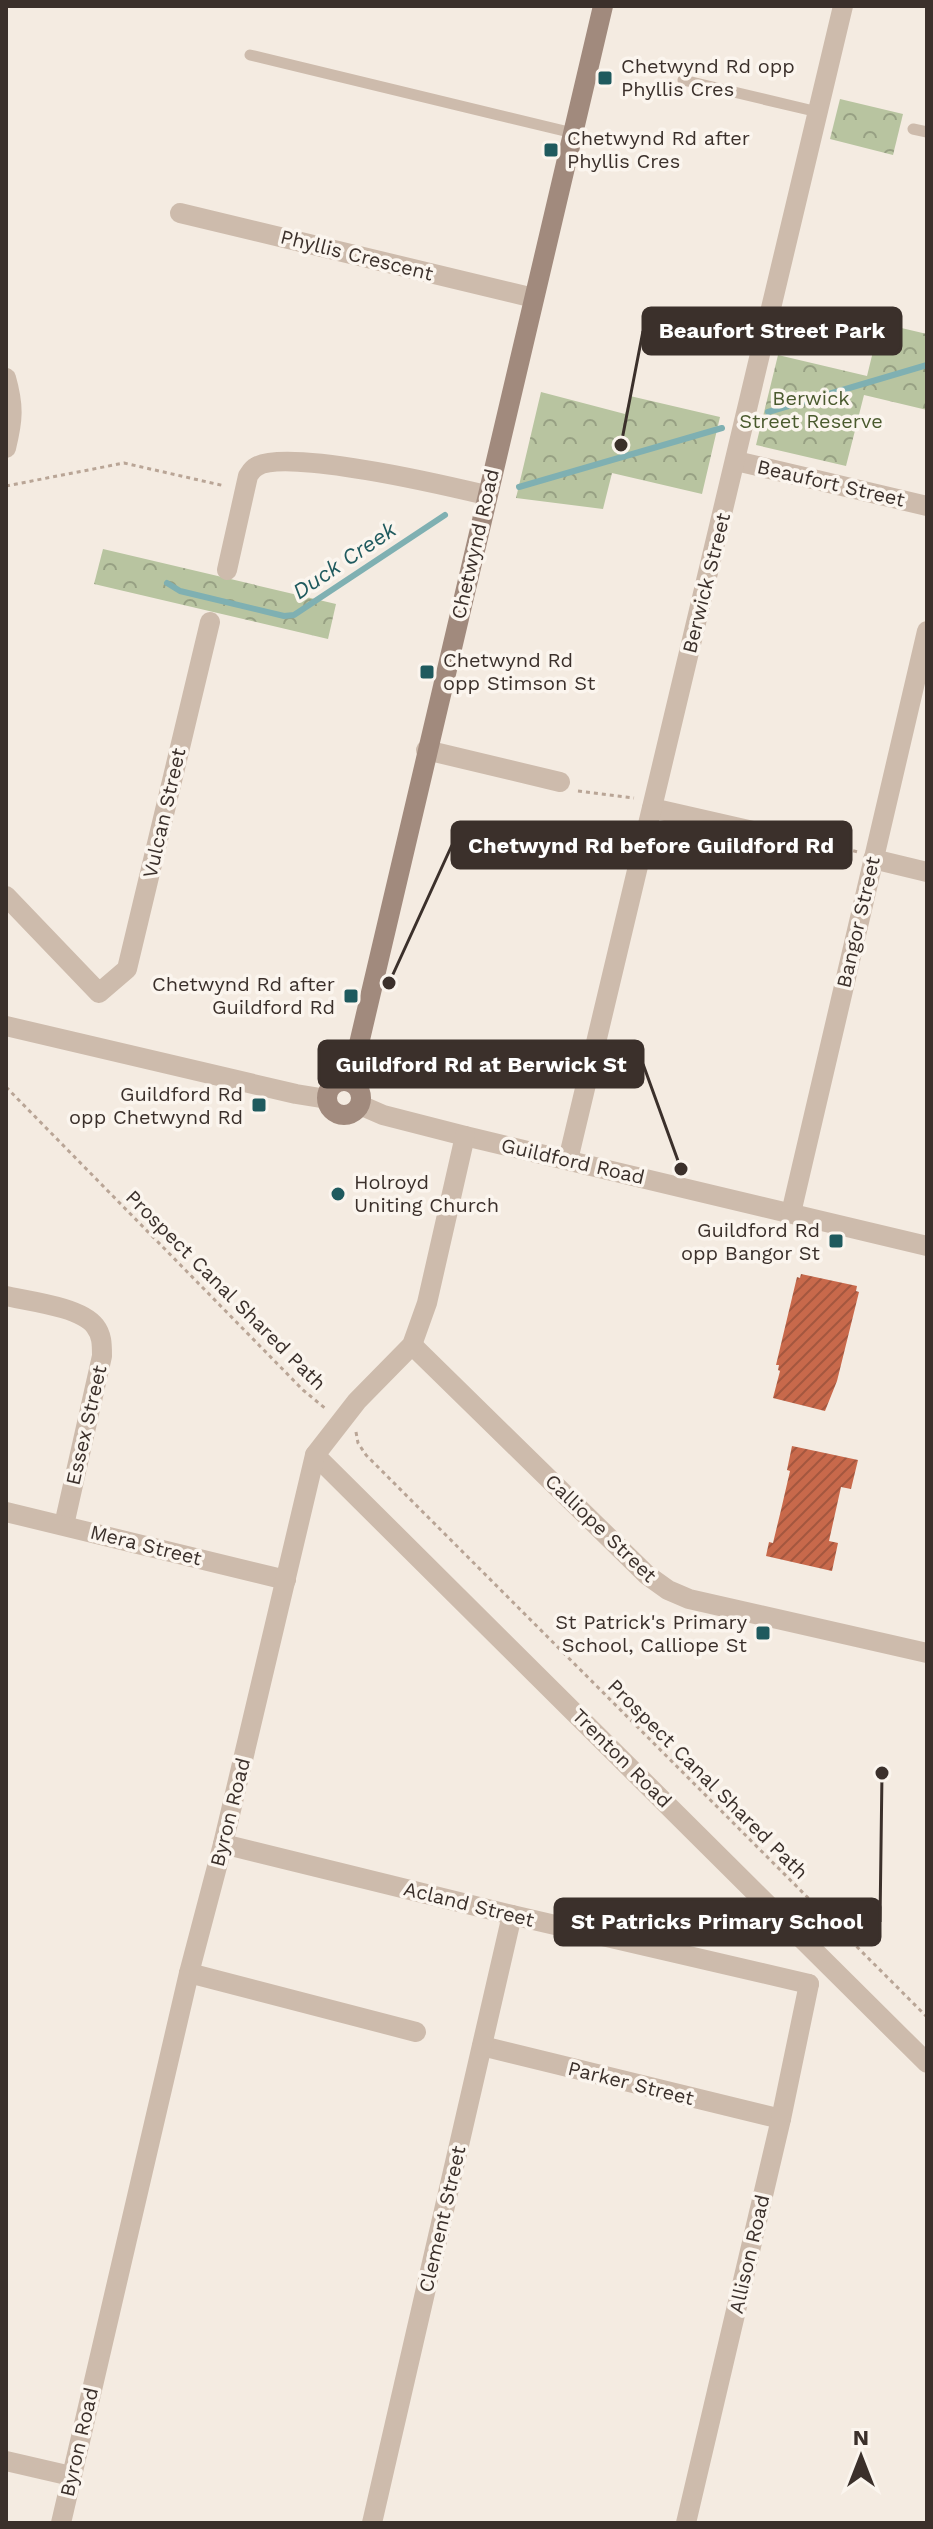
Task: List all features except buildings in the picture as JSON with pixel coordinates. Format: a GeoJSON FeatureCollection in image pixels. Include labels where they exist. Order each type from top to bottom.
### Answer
{"type":"FeatureCollection","features":[{"type":"Feature","properties":{"kind":"street","name":"Chetwynd Road"},"geometry":{"type":"LineString","coordinates":[[350,1082],[603,6]]}},
{"type":"Feature","properties":{"kind":"street","name":"Berwick Street"},"geometry":{"type":"LineString","coordinates":[[568,1160],[644,803],[736,461],[843,6]]}},
{"type":"Feature","properties":{"kind":"street","name":"Phyllis Crescent"},"geometry":{"type":"LineString","coordinates":[[180,213],[534,298]]}},
{"type":"Feature","properties":{"kind":"street"},"geometry":{"type":"LineString","coordinates":[[6,378],[13,420],[6,448]]}},
{"type":"Feature","properties":{"kind":"street","name":"Beaufort Street"},"geometry":{"type":"LineString","coordinates":[[736,461],[927,506]]}},
{"type":"Feature","properties":{"kind":"street"},"geometry":{"type":"LineString","coordinates":[[227,570],[248,476],[257,465],[274,462],[340,465],[486,495]]}},
{"type":"Feature","properties":{"kind":"street","name":"Vulcan Street"},"geometry":{"type":"LineString","coordinates":[[6,896],[99,993],[127,969],[210,622]]}},
{"type":"Feature","properties":{"kind":"street","name":"Bangor Street"},"geometry":{"type":"LineString","coordinates":[[791,1213],[927,631]]}},
{"type":"Feature","properties":{"kind":"street"},"geometry":{"type":"LineString","coordinates":[[426,750],[560,782]]}},
{"type":"Feature","properties":{"kind":"street"},"geometry":{"type":"LineString","coordinates":[[644,803],[779,837]]}},
{"type":"Feature","properties":{"kind":"street"},"geometry":{"type":"LineString","coordinates":[[873,859],[927,872]]}},
{"type":"Feature","properties":{"kind":"street"},"geometry":{"type":"LineString","coordinates":[[6,1026],[327,1099]]}},
{"type":"Feature","properties":{"kind":"street"},"geometry":{"type":"LineString","coordinates":[[350,1082],[359,1089],[360,1105],[352,1114],[341,1115],[331,1109],[327,1099],[334,1084],[350,1082]]}},
{"type":"Feature","properties":{"kind":"street","name":"Guildford Road"},"geometry":{"type":"LineString","coordinates":[[360,1105],[383,1115],[465,1136],[927,1246]]}},
{"type":"Feature","properties":{"kind":"street","name":"Byron Road"},"geometry":{"type":"LineString","coordinates":[[61,2523],[189,1973],[223,1844],[315,1455],[352,1407],[412,1345],[427,1303],[465,1136]]}},
{"type":"Feature","properties":{"kind":"street","name":"Essex Street"},"geometry":{"type":"LineString","coordinates":[[6,1296],[80,1314],[93,1323],[101,1339],[102,1356],[64,1525]]}},
{"type":"Feature","properties":{"kind":"street","name":"Calliope Street"},"geometry":{"type":"LineString","coordinates":[[412,1345],[647,1575],[668,1590],[689,1599],[927,1653]]}},
{"type":"Feature","properties":{"kind":"street","name":"Trenton Road"},"geometry":{"type":"LineString","coordinates":[[315,1455],[927,2063]]}},
{"type":"Feature","properties":{"kind":"street","name":"Mera Street"},"geometry":{"type":"LineString","coordinates":[[6,1512],[286,1580]]}},
{"type":"Feature","properties":{"kind":"street","name":"Acland Street"},"geometry":{"type":"LineString","coordinates":[[223,1844],[809,1984]]}},
{"type":"Feature","properties":{"kind":"street","name":"Clement Street"},"geometry":{"type":"LineString","coordinates":[[372,2523],[512,1915]]}},
{"type":"Feature","properties":{"kind":"street"},"geometry":{"type":"LineString","coordinates":[[809,1984],[832,1967]]}},
{"type":"Feature","properties":{"kind":"street"},"geometry":{"type":"LineString","coordinates":[[189,1973],[416,2032]]}},
{"type":"Feature","properties":{"kind":"street","name":"Allison Road"},"geometry":{"type":"LineString","coordinates":[[686,2523],[781,2119],[809,1984]]}},
{"type":"Feature","properties":{"kind":"street","name":"Parker Street"},"geometry":{"type":"LineString","coordinates":[[482,2046],[781,2119]]}},
{"type":"Feature","properties":{"kind":"street"},"geometry":{"type":"LineString","coordinates":[[6,2461],[71,2476]]}},
{"type":"Feature","properties":{"kind":"lane"},"geometry":{"type":"LineString","coordinates":[[250,55],[573,133]]}},
{"type":"Feature","properties":{"kind":"lane"},"geometry":{"type":"LineString","coordinates":[[683,80],[818,112]]}},
{"type":"Feature","properties":{"kind":"lane"},"geometry":{"type":"LineString","coordinates":[[913,129],[927,132]]}},
{"type":"Feature","properties":{"kind":"path"},"geometry":{"type":"LineString","coordinates":[[6,486],[124,463],[244,491]]}},
{"type":"Feature","properties":{"kind":"path"},"geometry":{"type":"LineString","coordinates":[[560,782],[580,793],[644,803]]}},
{"type":"Feature","properties":{"kind":"path"},"geometry":{"type":"LineString","coordinates":[[779,837],[786,841],[831,845],[873,859]]}},
{"type":"Feature","properties":{"kind":"path","name":"Prospect Canal Shared Path"},"geometry":{"type":"LineString","coordinates":[[6,1087],[303,1390],[326,1410],[352,1407],[358,1443],[366,1455],[927,2017]]}},
{"type":"Feature","properties":{"kind":"green space"},"geometry":{"type":"Polygon","coordinates":[[[840,99],[903,114],[893,155],[830,139],[840,99]]]}},
{"type":"Feature","properties":{"kind":"green space","name":"Berwick Street Reserve"},"geometry":{"type":"Polygon","coordinates":[[[880,323],[927,334],[927,410],[864,395],[846,466],[756,445],[778,355],[867,376],[880,323]]]}},
{"type":"Feature","properties":{"kind":"green space"},"geometry":{"type":"Polygon","coordinates":[[[541,392],[625,414],[630,396],[720,417],[702,494],[612,473],[603,509],[516,498],[541,392]]]}},
{"type":"Feature","properties":{"kind":"green space"},"geometry":{"type":"Polygon","coordinates":[[[103,549],[336,604],[328,639],[94,584],[103,549]]]}},
{"type":"Feature","properties":{"kind":"waterway","name":"Duck Creek"},"geometry":{"type":"LineString","coordinates":[[768,412],[927,365]]}},
{"type":"Feature","properties":{"kind":"waterway","name":"Duck Creek"},"geometry":{"type":"LineString","coordinates":[[519,487],[722,428]]}},
{"type":"Feature","properties":{"kind":"waterway","name":"Duck Creek"},"geometry":{"type":"LineString","coordinates":[[167,583],[180,591],[284,616],[294,615],[445,515]]}},
{"type":"Feature","properties":{"kind":"place","name":"Chetwynd Rd opp Phyllis Cres"},"geometry":{"type":"Point","coordinates":[605,78]}},
{"type":"Feature","properties":{"kind":"place","name":"Chetwynd Rd after Phyllis Cres"},"geometry":{"type":"Point","coordinates":[551,150]}},
{"type":"Feature","properties":{"kind":"place","name":"Beaufort Street Park"},"geometry":{"type":"Point","coordinates":[621,445]}},
{"type":"Feature","properties":{"kind":"place","name":"Chetwynd Rd opp Stimson St"},"geometry":{"type":"Point","coordinates":[427,672]}},
{"type":"Feature","properties":{"kind":"place","name":"Chetwynd Rd before Guildford Rd"},"geometry":{"type":"Point","coordinates":[389,983]}},
{"type":"Feature","properties":{"kind":"place","name":"Chetwynd Rd after Guildford Rd"},"geometry":{"type":"Point","coordinates":[351,996]}},
{"type":"Feature","properties":{"kind":"place","name":"Guildford Rd opp Chetwynd Rd"},"geometry":{"type":"Point","coordinates":[259,1105]}},
{"type":"Feature","properties":{"kind":"place","name":"Guildford Rd at Berwick St"},"geometry":{"type":"Point","coordinates":[681,1169]}},
{"type":"Feature","properties":{"kind":"place","name":"Holroyd Uniting Church"},"geometry":{"type":"Point","coordinates":[338,1194]}},
{"type":"Feature","properties":{"kind":"place","name":"Guildford Rd opp Bangor St"},"geometry":{"type":"Point","coordinates":[836,1241]}},
{"type":"Feature","properties":{"kind":"place","name":"St Patrick's Primary School, Calliope St"},"geometry":{"type":"Point","coordinates":[763,1633]}},
{"type":"Feature","properties":{"kind":"place","name":"St Patricks Primary School"},"geometry":{"type":"Point","coordinates":[882,1773]}}]}
